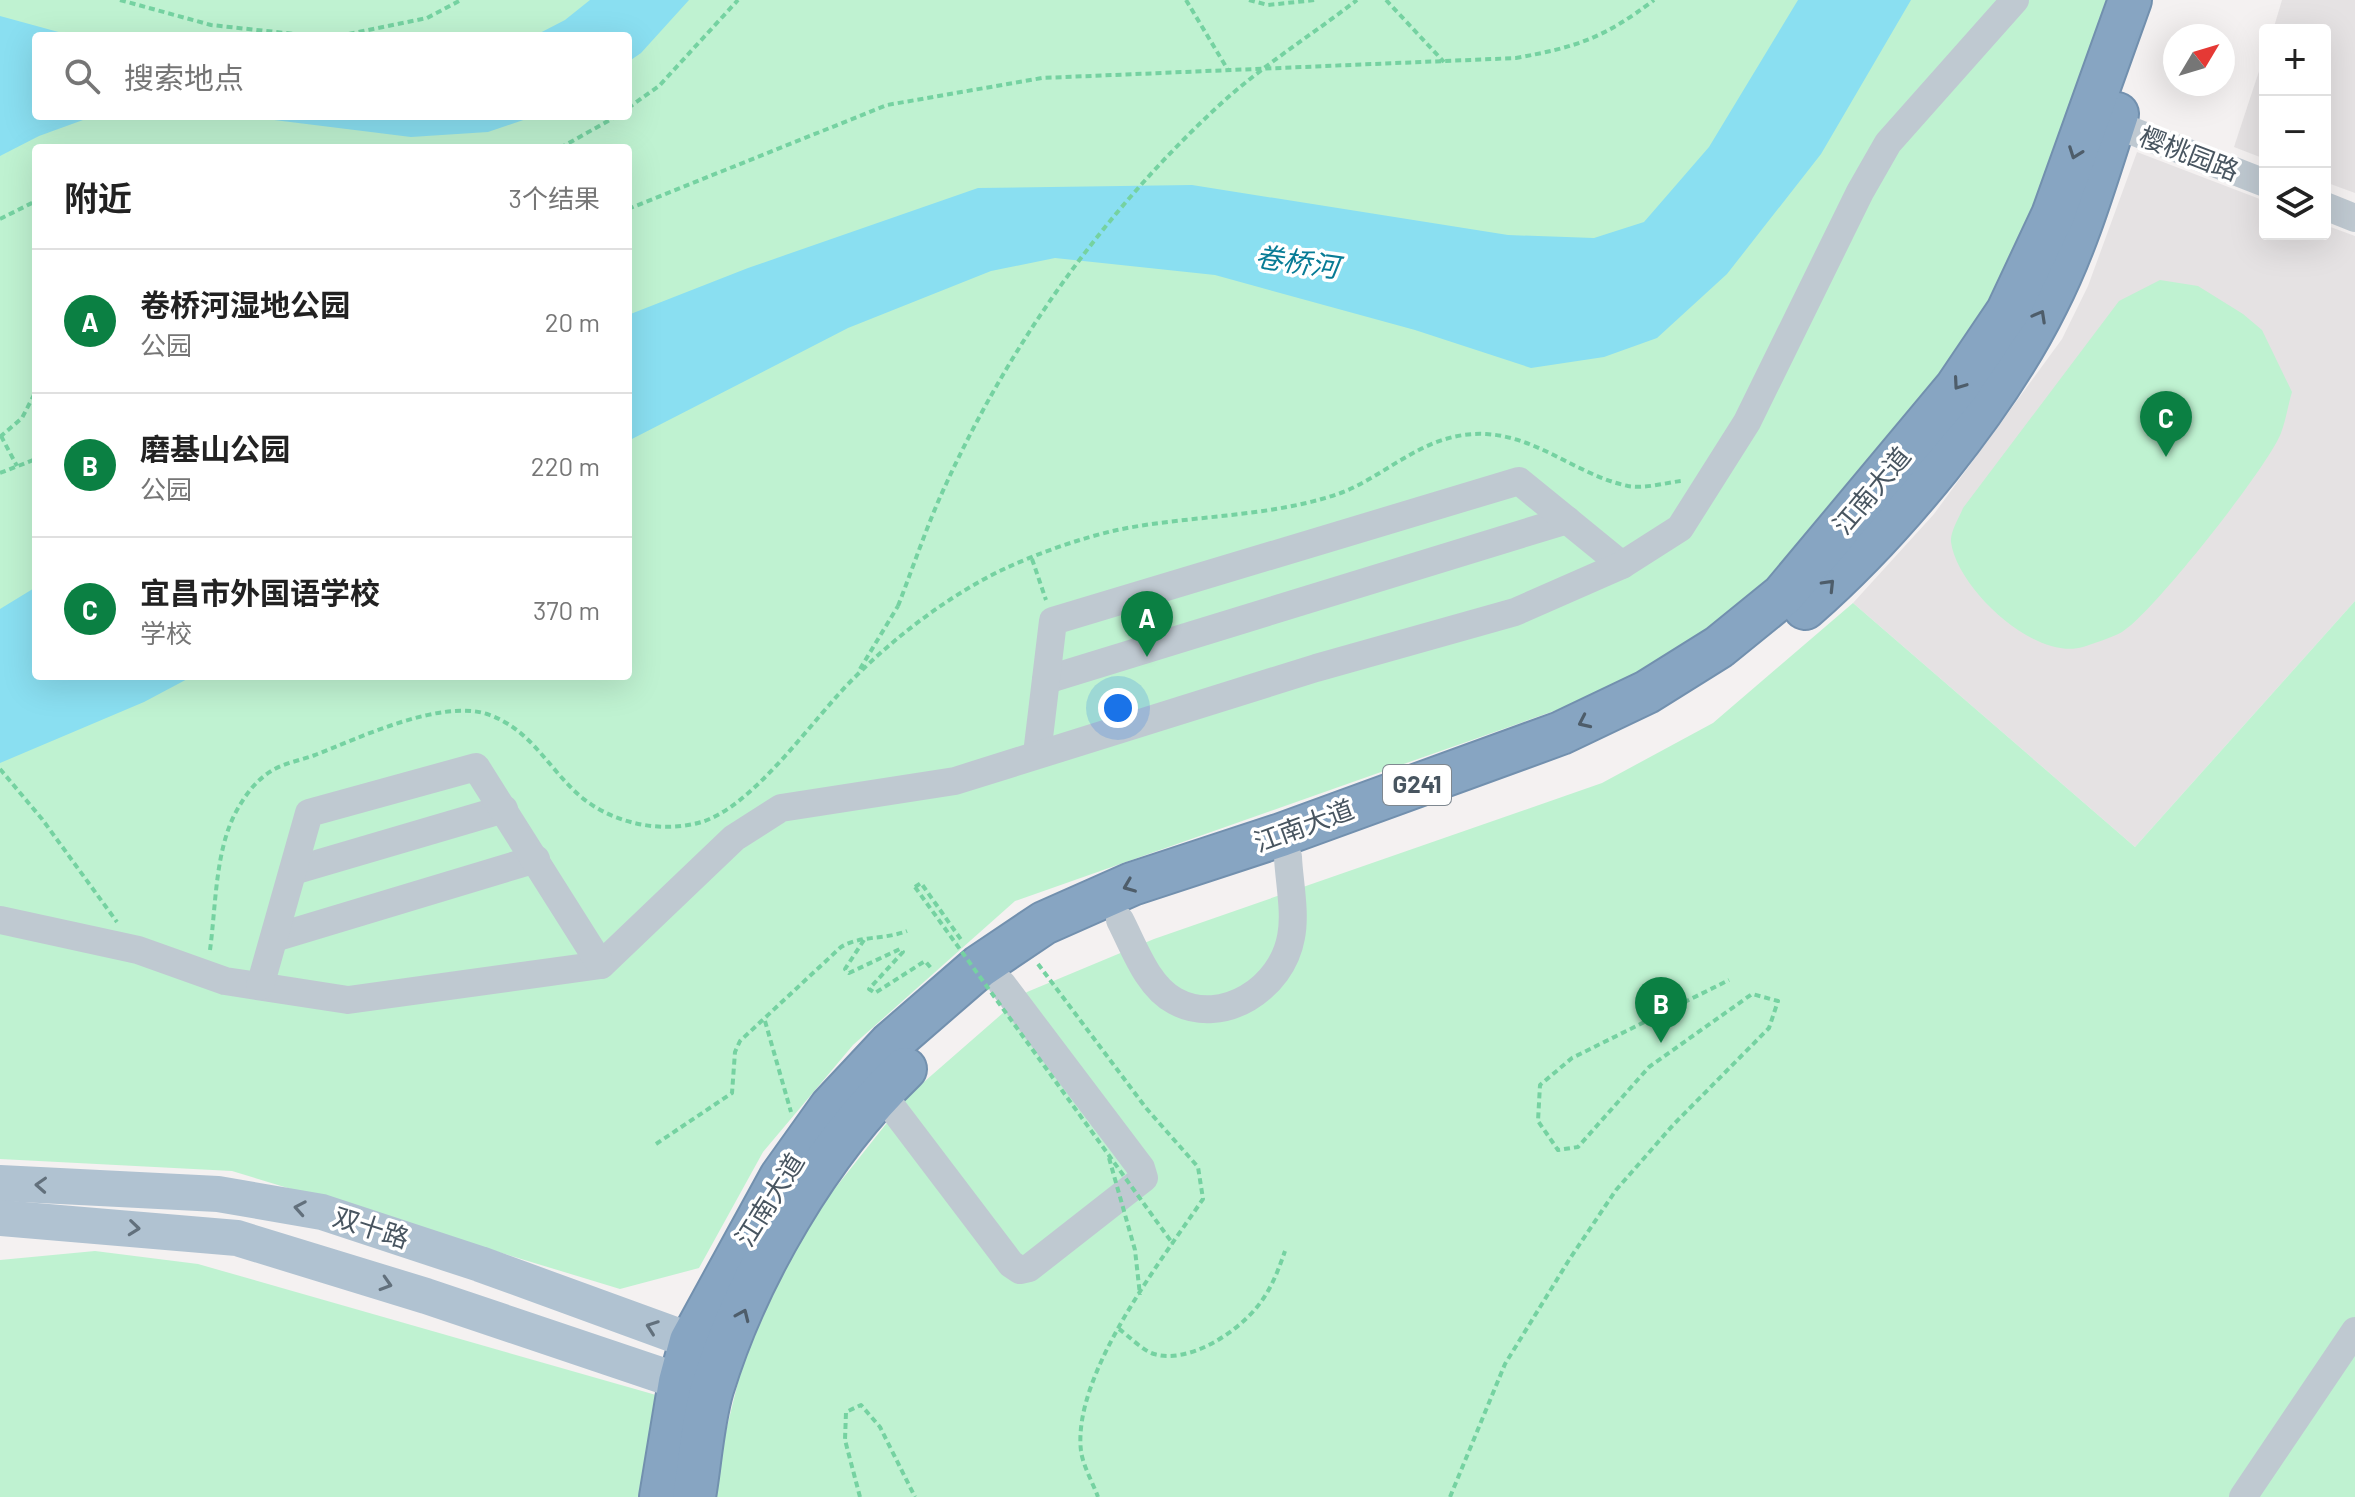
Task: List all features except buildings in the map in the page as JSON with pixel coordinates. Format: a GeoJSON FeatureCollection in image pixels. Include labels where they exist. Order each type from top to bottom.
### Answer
{"type":"FeatureCollection","features":[{"type":"Feature","properties":{"kind":"highway","name":"江南大道"},"geometry":{"type":"LineString","coordinates":[[661,1497],[746,1235],[831,1107],[890,1044],[977,980],[1044,923],[1132,884],[1281,835],[1561,733],[1659,685],[1719,647],[1783,595],[1956,388],[2008,311],[2053,215],[2130,0]]}},
{"type":"Feature","properties":{"kind":"highway","name":"江南大道"},"geometry":{"type":"LineString","coordinates":[[708,1347],[768,1257],[799,1201],[882,1094],[965,1011],[977,980],[1034,960],[1120,920],[1288,857],[1569,760],[1656,716],[1713,680],[1764,643],[1821,594],[1900,510],[2008,375],[2048,302],[2091,202],[2154,0]]}},
{"type":"Feature","properties":{"kind":"highway","name":"江南大道"},"geometry":{"type":"LineString","coordinates":[[694,1497],[696,1387]]}},
{"type":"Feature","properties":{"kind":"main road","name":"双十路"},"geometry":{"type":"LineString","coordinates":[[0,1183],[218,1194],[322,1212],[480,1264],[708,1347]]}},
{"type":"Feature","properties":{"kind":"main road","name":"双十路"},"geometry":{"type":"LineString","coordinates":[[0,1218],[237,1238],[426,1296],[696,1387]]}},
{"type":"Feature","properties":{"kind":"street"},"geometry":{"type":"LineString","coordinates":[[0,920],[138,950],[207,974],[348,1000],[601,965],[734,838],[781,808],[955,781],[1316,668],[1515,612],[1622,565],[1680,528],[1747,422],[1860,192],[1888,143],[2015,0]]}},
{"type":"Feature","properties":{"kind":"street","name":"樱桃园路"},"geometry":{"type":"LineString","coordinates":[[2114,124],[2259,181]]}},
{"type":"Feature","properties":{"kind":"street"},"geometry":{"type":"LineString","coordinates":[[2331,208],[2355,218]]}},
{"type":"Feature","properties":{"kind":"street"},"geometry":{"type":"LineString","coordinates":[[1037,754],[1053,621],[1519,481],[1622,565]]}},
{"type":"Feature","properties":{"kind":"street"},"geometry":{"type":"LineString","coordinates":[[1046,680],[1567,520]]}},
{"type":"Feature","properties":{"kind":"street"},"geometry":{"type":"LineString","coordinates":[[260,986],[309,813],[476,767],[601,965]]}},
{"type":"Feature","properties":{"kind":"street"},"geometry":{"type":"LineString","coordinates":[[293,871],[504,809]]}},
{"type":"Feature","properties":{"kind":"street"},"geometry":{"type":"LineString","coordinates":[[1120,920],[1151,978],[1175,1001],[1220,1010],[1262,991],[1281,962],[1292,936],[1288,857]]}},
{"type":"Feature","properties":{"kind":"street"},"geometry":{"type":"LineString","coordinates":[[274,938],[536,859]]}},
{"type":"Feature","properties":{"kind":"street"},"geometry":{"type":"LineString","coordinates":[[882,1094],[1011,1264],[1020,1270],[1029,1268],[1144,1178],[1141,1168],[977,980]]}},
{"type":"Feature","properties":{"kind":"street"},"geometry":{"type":"LineString","coordinates":[[2243,1497],[2355,1331]]}},
{"type":"Feature","properties":{"kind":"path"},"geometry":{"type":"LineString","coordinates":[[120,0],[211,25],[276,32]]}},
{"type":"Feature","properties":{"kind":"path"},"geometry":{"type":"LineString","coordinates":[[359,32],[427,18],[461,0]]}},
{"type":"Feature","properties":{"kind":"path"},"geometry":{"type":"LineString","coordinates":[[632,105],[659,86],[738,0]]}},
{"type":"Feature","properties":{"kind":"path"},"geometry":{"type":"LineString","coordinates":[[1186,0],[1229,71]]}},
{"type":"Feature","properties":{"kind":"path"},"geometry":{"type":"LineString","coordinates":[[1249,0],[1268,5],[1315,0]]}},
{"type":"Feature","properties":{"kind":"path"},"geometry":{"type":"LineString","coordinates":[[207,974],[225,843],[235,813],[253,785],[275,769],[409,721],[446,712],[483,712],[519,729],[580,796],[621,820],[664,829],[702,822],[739,802],[854,677],[877,646],[898,606],[945,485],[977,419],[1060,285],[1093,242],[1145,180],[1214,110],[1270,62],[1357,0]]}},
{"type":"Feature","properties":{"kind":"path"},"geometry":{"type":"LineString","coordinates":[[1386,0],[1444,62]]}},
{"type":"Feature","properties":{"kind":"path"},"geometry":{"type":"LineString","coordinates":[[632,207],[887,105],[1042,78],[1516,58],[1575,47],[1619,27],[1654,0]]}},
{"type":"Feature","properties":{"kind":"path"},"geometry":{"type":"LineString","coordinates":[[567,144],[610,120]]}},
{"type":"Feature","properties":{"kind":"path"},"geometry":{"type":"LineString","coordinates":[[0,219],[32,203]]}},
{"type":"Feature","properties":{"kind":"path"},"geometry":{"type":"LineString","coordinates":[[17,467],[1,436],[22,418],[32,399]]}},
{"type":"Feature","properties":{"kind":"path"},"geometry":{"type":"LineString","coordinates":[[854,677],[929,614],[1006,568],[1115,531],[1275,508],[1341,493],[1434,442],[1482,433],[1525,439],[1599,477],[1633,487],[1680,481],[1694,474]]}},
{"type":"Feature","properties":{"kind":"path"},"geometry":{"type":"LineString","coordinates":[[0,473],[32,461]]}},
{"type":"Feature","properties":{"kind":"path"},"geometry":{"type":"LineString","coordinates":[[1032,559],[1053,621]]}},
{"type":"Feature","properties":{"kind":"path"},"geometry":{"type":"LineString","coordinates":[[0,769],[42,819],[138,950]]}},
{"type":"Feature","properties":{"kind":"path"},"geometry":{"type":"LineString","coordinates":[[977,980],[921,883],[915,887],[1107,1152],[1173,1244]]}},
{"type":"Feature","properties":{"kind":"path"},"geometry":{"type":"LineString","coordinates":[[656,1144],[732,1093],[735,1052],[740,1041],[841,947],[855,938],[891,938],[907,931]]}},
{"type":"Feature","properties":{"kind":"path"},"geometry":{"type":"LineString","coordinates":[[865,939],[845,969],[849,973],[900,949],[903,952],[869,989],[875,993],[925,961],[977,980]]}},
{"type":"Feature","properties":{"kind":"path"},"geometry":{"type":"LineString","coordinates":[[1450,1497],[1505,1364],[1569,1260],[1616,1190],[1674,1124],[1769,1028],[1778,1001],[1752,994],[1649,1067],[1578,1147],[1558,1150],[1538,1121],[1540,1085],[1572,1058],[1729,980]]}},
{"type":"Feature","properties":{"kind":"path"},"geometry":{"type":"LineString","coordinates":[[765,1021],[801,1148]]}},
{"type":"Feature","properties":{"kind":"path"},"geometry":{"type":"LineString","coordinates":[[1107,1152],[1135,1250],[1140,1295]]}},
{"type":"Feature","properties":{"kind":"path"},"geometry":{"type":"LineString","coordinates":[[1119,1329],[1153,1354],[1185,1354],[1221,1338],[1257,1308],[1273,1283],[1285,1251]]}},
{"type":"Feature","properties":{"kind":"path"},"geometry":{"type":"LineString","coordinates":[[860,1497],[845,1440],[846,1412],[861,1405],[880,1427],[915,1497]]}},
{"type":"Feature","properties":{"kind":"shaded area"},"geometry":{"type":"Polygon","coordinates":[[[2282,0],[2355,0],[2355,193],[2331,184],[2331,24],[2275,24],[2282,0]]]}},
{"type":"Feature","properties":{"kind":"shaded area"},"geometry":{"type":"Polygon","coordinates":[[[2259,71],[2259,157],[2234,147],[2259,71]]]}},
{"type":"Feature","properties":{"kind":"shaded area"},"geometry":{"type":"Polygon","coordinates":[[[2137,152],[2259,199],[2259,240],[2331,240],[2331,227],[2355,236],[2355,601],[2135,847],[1853,603],[1934,514],[2062,339],[2088,286],[2137,152]]]}},
{"type":"Feature","properties":{"kind":"green space"},"geometry":{"type":"Polygon","coordinates":[[[0,0],[2109,0],[2037,217],[1969,339],[1789,565],[1704,638],[1574,704],[1015,901],[853,1045],[763,1152],[699,1268],[620,1289],[232,1171],[0,1159],[0,0]]]}},
{"type":"Feature","properties":{"kind":"green space"},"geometry":{"type":"Polygon","coordinates":[[[2160,280],[2198,286],[2243,314],[2262,330],[2292,392],[2283,428],[2272,451],[2233,506],[2137,620],[2118,634],[2083,647],[2064,648],[2043,643],[2001,617],[1967,580],[1951,542],[1953,529],[1963,508],[2119,301],[2160,280]]]}},
{"type":"Feature","properties":{"kind":"green space"},"geometry":{"type":"Polygon","coordinates":[[[2355,601],[2355,1497],[710,1497],[748,1341],[788,1259],[821,1206],[909,1095],[1027,992],[1154,939],[1602,783],[1713,723],[1853,603],[2135,847],[2355,601]]]}},
{"type":"Feature","properties":{"kind":"green space"},"geometry":{"type":"Polygon","coordinates":[[[95,1251],[198,1264],[656,1395],[641,1497],[0,1497],[0,1260],[95,1251]]]}},
{"type":"Feature","properties":{"kind":"water"},"geometry":{"type":"Polygon","coordinates":[[[590,0],[689,0],[632,59],[632,32],[542,32],[565,20],[590,0]]]}},
{"type":"Feature","properties":{"kind":"water","name":"卷桥河"},"geometry":{"type":"Polygon","coordinates":[[[1798,0],[1911,0],[1821,154],[1727,274],[1657,338],[1604,357],[1531,368],[1415,330],[1215,275],[1055,258],[991,271],[848,328],[632,439],[632,313],[748,268],[978,188],[1192,185],[1508,235],[1594,238],[1644,222],[1709,147],[1798,0]]]}},
{"type":"Feature","properties":{"kind":"water"},"geometry":{"type":"Polygon","coordinates":[[[0,16],[58,32],[32,32],[32,120],[83,120],[39,136],[0,156],[0,16]]]}},
{"type":"Feature","properties":{"kind":"water"},"geometry":{"type":"Polygon","coordinates":[[[273,120],[523,120],[488,132],[411,137],[273,120]]]}},
{"type":"Feature","properties":{"kind":"water"},"geometry":{"type":"Polygon","coordinates":[[[32,589],[32,680],[185,680],[144,702],[0,763],[0,609],[32,589]]]}},
{"type":"Feature","properties":{"kind":"place","name":"宜昌市外国语学校"},"geometry":{"type":"Point","coordinates":[2166,457]}},
{"type":"Feature","properties":{"kind":"place","name":"卷桥河湿地公园"},"geometry":{"type":"Point","coordinates":[1147,657]}},
{"type":"Feature","properties":{"kind":"place","name":"磨基山公园"},"geometry":{"type":"Point","coordinates":[1661,1043]}}]}
